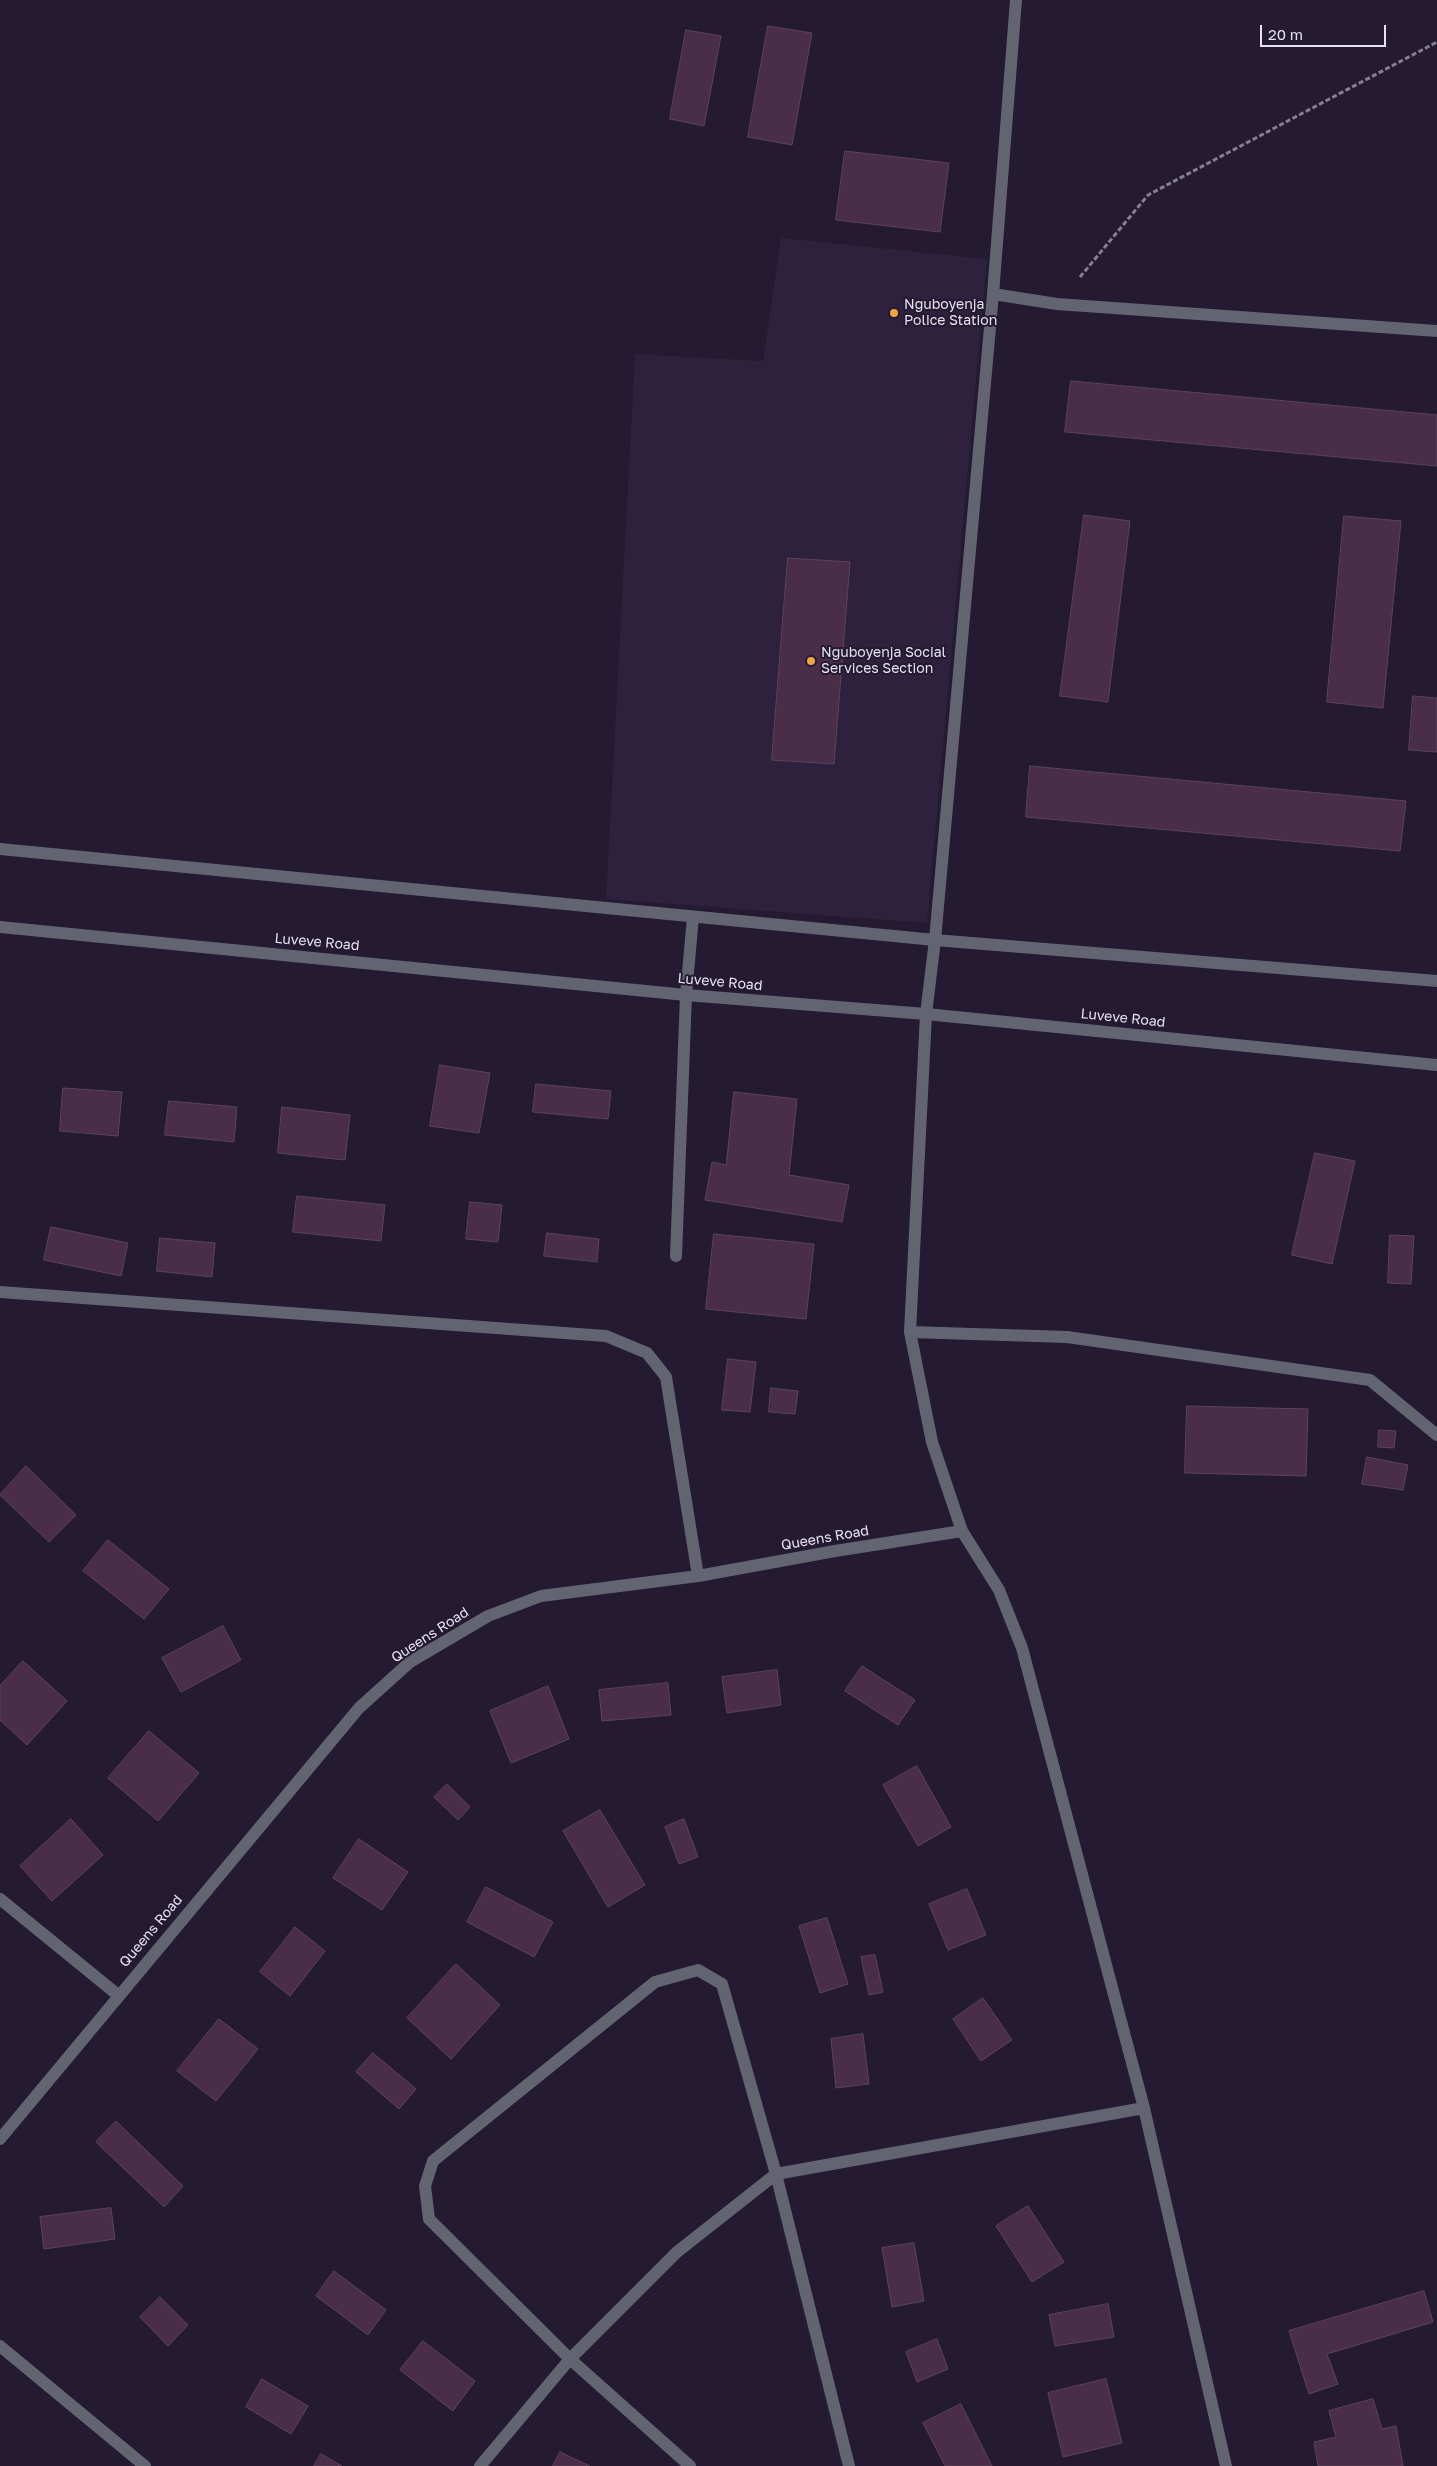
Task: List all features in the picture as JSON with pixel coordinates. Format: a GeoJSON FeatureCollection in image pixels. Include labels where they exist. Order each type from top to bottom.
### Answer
{"type":"FeatureCollection","features":[{"type":"Feature","properties":{"kind":"street"},"geometry":{"type":"LineString","coordinates":[[1016,0],[993,294],[935,940],[926,1014],[910,1332],[932,1442],[962,1532],[999,1590],[1022,1648],[1144,2108],[1226,2466]]}},
{"type":"Feature","properties":{"kind":"street"},"geometry":{"type":"LineString","coordinates":[[993,294],[1057,304],[1437,331]]}},
{"type":"Feature","properties":{"kind":"street"},"geometry":{"type":"LineString","coordinates":[[0,849],[935,940],[1437,981]]}},
{"type":"Feature","properties":{"kind":"street"},"geometry":{"type":"LineString","coordinates":[[676,1256],[686,995],[693,917]]}},
{"type":"Feature","properties":{"kind":"street","name":"Luveve Road"},"geometry":{"type":"LineString","coordinates":[[0,927],[686,995],[926,1014],[1437,1065]]}},
{"type":"Feature","properties":{"kind":"street"},"geometry":{"type":"LineString","coordinates":[[0,1292],[606,1336],[647,1353],[666,1377],[698,1576]]}},
{"type":"Feature","properties":{"kind":"street"},"geometry":{"type":"LineString","coordinates":[[910,1332],[1067,1337],[1370,1380],[1437,1435]]}},
{"type":"Feature","properties":{"kind":"street","name":"Queens Road"},"geometry":{"type":"LineString","coordinates":[[0,2139],[118,1994],[359,1708],[410,1662],[488,1616],[541,1596],[698,1576],[835,1551],[962,1532]]}},
{"type":"Feature","properties":{"kind":"street"},"geometry":{"type":"LineString","coordinates":[[0,1899],[118,1994]]}},
{"type":"Feature","properties":{"kind":"street"},"geometry":{"type":"LineString","coordinates":[[690,2466],[570,2359],[429,2219],[425,2186],[433,2161],[655,1982],[698,1970],[722,1984],[776,2174],[849,2466]]}},
{"type":"Feature","properties":{"kind":"street"},"geometry":{"type":"LineString","coordinates":[[480,2466],[570,2359],[677,2252],[776,2174],[1144,2108]]}},
{"type":"Feature","properties":{"kind":"street"},"geometry":{"type":"LineString","coordinates":[[0,2346],[145,2466]]}},
{"type":"Feature","properties":{"kind":"path"},"geometry":{"type":"LineString","coordinates":[[1057,304],[1148,195],[1437,42]]}},
{"type":"Feature","properties":{"kind":"shaded area"},"geometry":{"type":"Polygon","coordinates":[[[781,238],[987,259],[927,923],[606,899],[635,354],[763,361],[781,238]]]}},
{"type":"Feature","properties":{"kind":"building"},"geometry":{"type":"Polygon","coordinates":[[[768,26],[812,33],[792,145],[748,137],[768,26]]]}},
{"type":"Feature","properties":{"kind":"building"},"geometry":{"type":"Polygon","coordinates":[[[686,30],[721,36],[704,126],[670,119],[686,30]]]}},
{"type":"Feature","properties":{"kind":"building"},"geometry":{"type":"Polygon","coordinates":[[[845,151],[949,163],[940,232],[836,220],[845,151]]]}},
{"type":"Feature","properties":{"kind":"building"},"geometry":{"type":"Polygon","coordinates":[[[1071,381],[1437,415],[1437,466],[1065,432],[1071,381]]]}},
{"type":"Feature","properties":{"kind":"building"},"geometry":{"type":"Polygon","coordinates":[[[1084,515],[1130,521],[1108,702],[1060,696],[1084,515]]]}},
{"type":"Feature","properties":{"kind":"building"},"geometry":{"type":"Polygon","coordinates":[[[1344,516],[1401,521],[1383,708],[1327,702],[1344,516]]]}},
{"type":"Feature","properties":{"kind":"building","name":"Nguboyenja Social Services Section"},"geometry":{"type":"Polygon","coordinates":[[[788,558],[850,562],[834,764],[772,760],[788,558]]]}},
{"type":"Feature","properties":{"kind":"building"},"geometry":{"type":"Polygon","coordinates":[[[1413,696],[1437,698],[1437,752],[1409,750],[1413,696]]]}},
{"type":"Feature","properties":{"kind":"building"},"geometry":{"type":"Polygon","coordinates":[[[1030,766],[1406,801],[1400,851],[1026,817],[1030,766]]]}},
{"type":"Feature","properties":{"kind":"building"},"geometry":{"type":"Polygon","coordinates":[[[440,1065],[490,1073],[479,1133],[430,1126],[440,1065]]]}},
{"type":"Feature","properties":{"kind":"building"},"geometry":{"type":"Polygon","coordinates":[[[536,1084],[611,1091],[608,1119],[533,1112],[536,1084]]]}},
{"type":"Feature","properties":{"kind":"building"},"geometry":{"type":"Polygon","coordinates":[[[63,1088],[122,1092],[118,1136],[60,1131],[63,1088]]]}},
{"type":"Feature","properties":{"kind":"building"},"geometry":{"type":"Polygon","coordinates":[[[734,1092],[797,1099],[789,1175],[849,1185],[842,1222],[705,1200],[712,1162],[726,1165],[734,1092]]]}},
{"type":"Feature","properties":{"kind":"building"},"geometry":{"type":"Polygon","coordinates":[[[169,1101],[237,1107],[234,1142],[165,1135],[169,1101]]]}},
{"type":"Feature","properties":{"kind":"building"},"geometry":{"type":"Polygon","coordinates":[[[282,1107],[350,1115],[345,1160],[278,1153],[282,1107]]]}},
{"type":"Feature","properties":{"kind":"building"},"geometry":{"type":"Polygon","coordinates":[[[1315,1153],[1355,1161],[1332,1264],[1292,1255],[1315,1153]]]}},
{"type":"Feature","properties":{"kind":"building"},"geometry":{"type":"Polygon","coordinates":[[[297,1196],[385,1205],[381,1241],[293,1232],[297,1196]]]}},
{"type":"Feature","properties":{"kind":"building"},"geometry":{"type":"Polygon","coordinates":[[[470,1202],[502,1205],[498,1242],[466,1239],[470,1202]]]}},
{"type":"Feature","properties":{"kind":"building"},"geometry":{"type":"Polygon","coordinates":[[[51,1227],[128,1243],[121,1276],[44,1260],[51,1227]]]}},
{"type":"Feature","properties":{"kind":"building"},"geometry":{"type":"Polygon","coordinates":[[[547,1233],[599,1239],[597,1262],[544,1256],[547,1233]]]}},
{"type":"Feature","properties":{"kind":"building"},"geometry":{"type":"Polygon","coordinates":[[[714,1234],[814,1244],[806,1319],[706,1309],[714,1234]]]}},
{"type":"Feature","properties":{"kind":"building"},"geometry":{"type":"Polygon","coordinates":[[[1390,1235],[1414,1236],[1411,1284],[1388,1283],[1390,1235]]]}},
{"type":"Feature","properties":{"kind":"building"},"geometry":{"type":"Polygon","coordinates":[[[160,1238],[215,1243],[212,1277],[157,1271],[160,1238]]]}},
{"type":"Feature","properties":{"kind":"building"},"geometry":{"type":"Polygon","coordinates":[[[728,1359],[756,1362],[750,1412],[722,1410],[728,1359]]]}},
{"type":"Feature","properties":{"kind":"building"},"geometry":{"type":"Polygon","coordinates":[[[771,1388],[798,1391],[795,1414],[769,1412],[771,1388]]]}},
{"type":"Feature","properties":{"kind":"building"},"geometry":{"type":"Polygon","coordinates":[[[1187,1406],[1308,1409],[1306,1476],[1185,1473],[1187,1406]]]}},
{"type":"Feature","properties":{"kind":"building"},"geometry":{"type":"Polygon","coordinates":[[[1379,1430],[1396,1431],[1394,1448],[1378,1447],[1379,1430]]]}},
{"type":"Feature","properties":{"kind":"building"},"geometry":{"type":"Polygon","coordinates":[[[1367,1457],[1408,1465],[1403,1490],[1362,1484],[1367,1457]]]}},
{"type":"Feature","properties":{"kind":"building"},"geometry":{"type":"Polygon","coordinates":[[[26,1466],[76,1515],[49,1542],[0,1495],[26,1466]]]}},
{"type":"Feature","properties":{"kind":"building"},"geometry":{"type":"Polygon","coordinates":[[[108,1540],[169,1589],[144,1619],[83,1571],[108,1540]]]}},
{"type":"Feature","properties":{"kind":"building"},"geometry":{"type":"Polygon","coordinates":[[[223,1626],[241,1660],[181,1692],[162,1658],[223,1626]]]}},
{"type":"Feature","properties":{"kind":"building"},"geometry":{"type":"Polygon","coordinates":[[[23,1661],[67,1701],[27,1745],[0,1720],[0,1686],[23,1661]]]}},
{"type":"Feature","properties":{"kind":"building"},"geometry":{"type":"Polygon","coordinates":[[[862,1666],[915,1700],[898,1725],[845,1691],[862,1666]]]}},
{"type":"Feature","properties":{"kind":"building"},"geometry":{"type":"Polygon","coordinates":[[[777,1670],[781,1705],[727,1713],[722,1677],[777,1670]]]}},
{"type":"Feature","properties":{"kind":"building"},"geometry":{"type":"Polygon","coordinates":[[[668,1683],[671,1715],[602,1721],[599,1690],[668,1683]]]}},
{"type":"Feature","properties":{"kind":"building"},"geometry":{"type":"Polygon","coordinates":[[[548,1686],[569,1739],[511,1763],[490,1711],[548,1686]]]}},
{"type":"Feature","properties":{"kind":"building"},"geometry":{"type":"Polygon","coordinates":[[[149,1731],[199,1773],[158,1821],[108,1778],[149,1731]]]}},
{"type":"Feature","properties":{"kind":"building"},"geometry":{"type":"Polygon","coordinates":[[[917,1766],[951,1827],[918,1846],[883,1785],[917,1766]]]}},
{"type":"Feature","properties":{"kind":"building"},"geometry":{"type":"Polygon","coordinates":[[[447,1784],[470,1807],[458,1820],[434,1797],[447,1784]]]}},
{"type":"Feature","properties":{"kind":"building"},"geometry":{"type":"Polygon","coordinates":[[[600,1810],[645,1885],[608,1907],[563,1831],[600,1810]]]}},
{"type":"Feature","properties":{"kind":"building"},"geometry":{"type":"Polygon","coordinates":[[[71,1819],[103,1855],[52,1901],[20,1866],[71,1819]]]}},
{"type":"Feature","properties":{"kind":"building"},"geometry":{"type":"Polygon","coordinates":[[[684,1819],[698,1857],[679,1864],[665,1827],[684,1819]]]}},
{"type":"Feature","properties":{"kind":"building"},"geometry":{"type":"Polygon","coordinates":[[[359,1839],[408,1872],[382,1910],[333,1878],[359,1839]]]}},
{"type":"Feature","properties":{"kind":"building"},"geometry":{"type":"Polygon","coordinates":[[[486,1887],[553,1922],[534,1957],[467,1922],[486,1887]]]}},
{"type":"Feature","properties":{"kind":"building"},"geometry":{"type":"Polygon","coordinates":[[[967,1889],[986,1935],[948,1950],[929,1904],[967,1889]]]}},
{"type":"Feature","properties":{"kind":"building"},"geometry":{"type":"Polygon","coordinates":[[[827,1918],[848,1984],[820,1993],[799,1926],[827,1918]]]}},
{"type":"Feature","properties":{"kind":"building"},"geometry":{"type":"Polygon","coordinates":[[[295,1927],[325,1951],[290,1996],[260,1972],[295,1927]]]}},
{"type":"Feature","properties":{"kind":"building"},"geometry":{"type":"Polygon","coordinates":[[[875,1955],[883,1992],[869,1995],[861,1957],[875,1955]]]}},
{"type":"Feature","properties":{"kind":"building"},"geometry":{"type":"Polygon","coordinates":[[[456,1964],[500,2005],[451,2059],[407,2018],[456,1964]]]}},
{"type":"Feature","properties":{"kind":"building"},"geometry":{"type":"Polygon","coordinates":[[[983,1998],[1012,2040],[981,2061],[953,2019],[983,1998]]]}},
{"type":"Feature","properties":{"kind":"building"},"geometry":{"type":"Polygon","coordinates":[[[219,2019],[258,2049],[216,2101],[177,2071],[219,2019]]]}},
{"type":"Feature","properties":{"kind":"building"},"geometry":{"type":"Polygon","coordinates":[[[863,2034],[869,2084],[836,2088],[831,2039],[863,2034]]]}},
{"type":"Feature","properties":{"kind":"building"},"geometry":{"type":"Polygon","coordinates":[[[373,2053],[416,2089],[399,2109],[356,2072],[373,2053]]]}},
{"type":"Feature","properties":{"kind":"building"},"geometry":{"type":"Polygon","coordinates":[[[116,2121],[183,2186],[164,2207],[96,2142],[116,2121]]]}},
{"type":"Feature","properties":{"kind":"building"},"geometry":{"type":"Polygon","coordinates":[[[1028,2206],[1064,2262],[1032,2282],[996,2226],[1028,2206]]]}},
{"type":"Feature","properties":{"kind":"building"},"geometry":{"type":"Polygon","coordinates":[[[111,2208],[115,2239],[44,2249],[40,2217],[111,2208]]]}},
{"type":"Feature","properties":{"kind":"building"},"geometry":{"type":"Polygon","coordinates":[[[914,2243],[924,2301],[892,2307],[882,2248],[914,2243]]]}},
{"type":"Feature","properties":{"kind":"building"},"geometry":{"type":"Polygon","coordinates":[[[334,2271],[386,2310],[368,2335],[316,2296],[334,2271]]]}},
{"type":"Feature","properties":{"kind":"building"},"geometry":{"type":"Polygon","coordinates":[[[1424,2291],[1433,2322],[1327,2354],[1338,2384],[1309,2394],[1289,2331],[1424,2291]]]}},
{"type":"Feature","properties":{"kind":"building"},"geometry":{"type":"Polygon","coordinates":[[[160,2297],[188,2325],[168,2346],[140,2317],[160,2297]]]}},
{"type":"Feature","properties":{"kind":"building"},"geometry":{"type":"Polygon","coordinates":[[[1108,2304],[1114,2337],[1055,2346],[1049,2315],[1108,2304]]]}},
{"type":"Feature","properties":{"kind":"building"},"geometry":{"type":"Polygon","coordinates":[[[937,2339],[948,2369],[917,2382],[906,2352],[937,2339]]]}},
{"type":"Feature","properties":{"kind":"building"},"geometry":{"type":"Polygon","coordinates":[[[423,2341],[475,2381],[453,2411],[400,2370],[423,2341]]]}},
{"type":"Feature","properties":{"kind":"building"},"geometry":{"type":"Polygon","coordinates":[[[262,2379],[308,2406],[291,2434],[246,2407],[262,2379]]]}},
{"type":"Feature","properties":{"kind":"building"},"geometry":{"type":"Polygon","coordinates":[[[1106,2379],[1122,2443],[1063,2457],[1048,2393],[1106,2379]]]}},
{"type":"Feature","properties":{"kind":"building"},"geometry":{"type":"Polygon","coordinates":[[[1373,2399],[1382,2429],[1396,2426],[1403,2466],[1318,2466],[1314,2442],[1336,2437],[1329,2411],[1373,2399]]]}},
{"type":"Feature","properties":{"kind":"building"},"geometry":{"type":"Polygon","coordinates":[[[961,2404],[992,2466],[945,2466],[923,2423],[961,2404]]]}},
{"type":"Feature","properties":{"kind":"building"},"geometry":{"type":"Polygon","coordinates":[[[560,2452],[590,2466],[553,2466],[560,2452]]]}},
{"type":"Feature","properties":{"kind":"building"},"geometry":{"type":"Polygon","coordinates":[[[321,2454],[342,2466],[314,2466],[321,2454]]]}},
{"type":"Feature","properties":{"kind":"place","name":"Nguboyenja Police Station"},"geometry":{"type":"Point","coordinates":[894,313]}},
{"type":"Feature","properties":{"kind":"place","name":"Nguboyenja Social Services Section"},"geometry":{"type":"Point","coordinates":[811,661]}}]}
